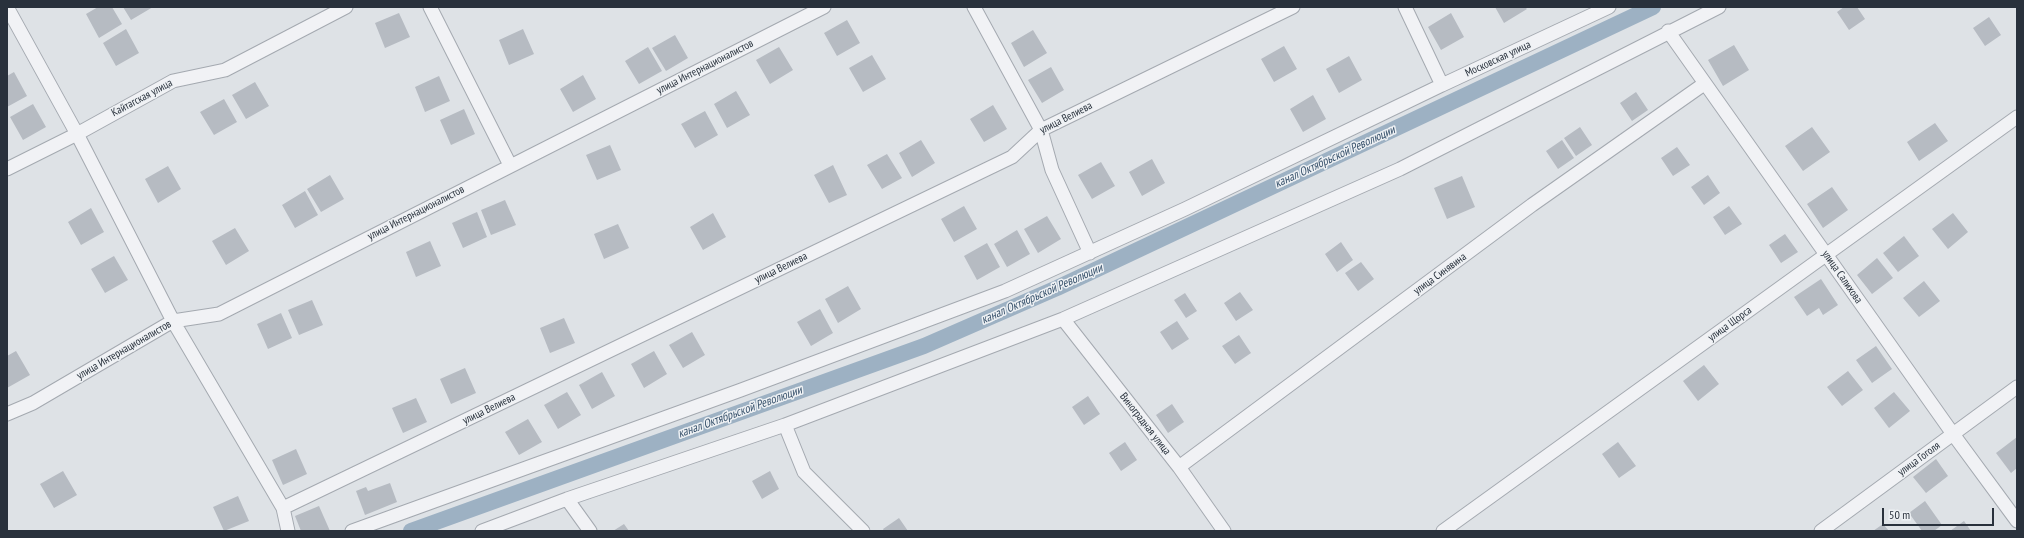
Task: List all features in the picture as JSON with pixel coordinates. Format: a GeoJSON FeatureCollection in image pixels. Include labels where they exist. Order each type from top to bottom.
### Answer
{"type":"FeatureCollection","features":[{"type":"Feature","properties":{"kind":"street"},"geometry":{"type":"LineString","coordinates":[[7,7],[77,134],[174,321],[283,508],[288,531]]}},
{"type":"Feature","properties":{"kind":"street","name":"Кайтагская улица"},"geometry":{"type":"LineString","coordinates":[[7,169],[77,134],[173,81],[224,70],[346,7]]}},
{"type":"Feature","properties":{"kind":"street"},"geometry":{"type":"LineString","coordinates":[[430,7],[510,165]]}},
{"type":"Feature","properties":{"kind":"street","name":"улица Интернационалистов"},"geometry":{"type":"LineString","coordinates":[[7,414],[33,403],[174,321],[219,314],[824,7]]}},
{"type":"Feature","properties":{"kind":"street"},"geometry":{"type":"LineString","coordinates":[[974,7],[1041,130],[1052,170],[1090,253]]}},
{"type":"Feature","properties":{"kind":"street","name":"улица Велиева"},"geometry":{"type":"LineString","coordinates":[[283,508],[1012,157],[1041,130],[1293,7]]}},
{"type":"Feature","properties":{"kind":"street"},"geometry":{"type":"LineString","coordinates":[[1405,7],[1442,85]]}},
{"type":"Feature","properties":{"kind":"street","name":"Московская улица"},"geometry":{"type":"LineString","coordinates":[[352,531],[749,388],[998,294],[1185,209],[1442,85],[1609,7]]}},
{"type":"Feature","properties":{"kind":"street"},"geometry":{"type":"LineString","coordinates":[[482,531],[567,499],[785,426],[1063,319],[1400,169],[1719,7]]}},
{"type":"Feature","properties":{"kind":"street","name":"улица Салихова"},"geometry":{"type":"LineString","coordinates":[[1668,32],[1953,434],[2017,521]]}},
{"type":"Feature","properties":{"kind":"street","name":"улица Синявина"},"geometry":{"type":"LineString","coordinates":[[1178,467],[1532,205],[1704,84]]}},
{"type":"Feature","properties":{"kind":"street","name":"улица Щорса"},"geometry":{"type":"LineString","coordinates":[[1443,531],[2017,117]]}},
{"type":"Feature","properties":{"kind":"street","name":"Виноградная улица"},"geometry":{"type":"LineString","coordinates":[[1063,319],[1178,467],[1224,531]]}},
{"type":"Feature","properties":{"kind":"street","name":"улица Гоголя"},"geometry":{"type":"LineString","coordinates":[[1821,531],[2017,387]]}},
{"type":"Feature","properties":{"kind":"street"},"geometry":{"type":"LineString","coordinates":[[785,426],[804,472],[863,531]]}},
{"type":"Feature","properties":{"kind":"street"},"geometry":{"type":"LineString","coordinates":[[567,499],[590,531]]}},
{"type":"Feature","properties":{"kind":"building"},"geometry":{"type":"Polygon","coordinates":[[[98,7],[112,7],[122,24],[99,38],[86,14],[98,7]]]}},
{"type":"Feature","properties":{"kind":"building"},"geometry":{"type":"Polygon","coordinates":[[[123,7],[153,7],[131,20],[123,7]]]}},
{"type":"Feature","properties":{"kind":"building"},"geometry":{"type":"Polygon","coordinates":[[[1495,7],[1525,7],[1527,9],[1504,23],[1495,7]]]}},
{"type":"Feature","properties":{"kind":"building"},"geometry":{"type":"Polygon","coordinates":[[[1844,7],[1857,7],[1865,19],[1849,30],[1837,12],[1844,7]]]}},
{"type":"Feature","properties":{"kind":"building"},"geometry":{"type":"Polygon","coordinates":[[[399,13],[410,37],[385,48],[375,23],[399,13]]]}},
{"type":"Feature","properties":{"kind":"building"},"geometry":{"type":"Polygon","coordinates":[[[1451,13],[1464,37],[1441,50],[1428,27],[1451,13]]]}},
{"type":"Feature","properties":{"kind":"building"},"geometry":{"type":"Polygon","coordinates":[[[1989,17],[2001,35],[1985,46],[1973,28],[1989,17]]]}},
{"type":"Feature","properties":{"kind":"building"},"geometry":{"type":"Polygon","coordinates":[[[847,20],[860,43],[837,56],[824,33],[847,20]]]}},
{"type":"Feature","properties":{"kind":"building"},"geometry":{"type":"Polygon","coordinates":[[[126,29],[139,53],[116,66],[103,43],[126,29]]]}},
{"type":"Feature","properties":{"kind":"building"},"geometry":{"type":"Polygon","coordinates":[[[523,29],[534,54],[509,65],[499,40],[523,29]]]}},
{"type":"Feature","properties":{"kind":"building"},"geometry":{"type":"Polygon","coordinates":[[[1033,30],[1047,53],[1024,67],[1011,43],[1033,30]]]}},
{"type":"Feature","properties":{"kind":"building"},"geometry":{"type":"Polygon","coordinates":[[[675,35],[688,58],[666,71],[652,48],[675,35]]]}},
{"type":"Feature","properties":{"kind":"building"},"geometry":{"type":"Polygon","coordinates":[[[1734,45],[1749,70],[1723,86],[1708,60],[1734,45]]]}},
{"type":"Feature","properties":{"kind":"building"},"geometry":{"type":"Polygon","coordinates":[[[1284,46],[1297,69],[1274,82],[1261,59],[1284,46]]]}},
{"type":"Feature","properties":{"kind":"building"},"geometry":{"type":"Polygon","coordinates":[[[648,47],[662,71],[639,84],[625,61],[648,47]]]}},
{"type":"Feature","properties":{"kind":"building"},"geometry":{"type":"Polygon","coordinates":[[[779,47],[793,70],[770,84],[756,60],[779,47]]]}},
{"type":"Feature","properties":{"kind":"building"},"geometry":{"type":"Polygon","coordinates":[[[872,55],[886,79],[863,92],[849,68],[872,55]]]}},
{"type":"Feature","properties":{"kind":"building"},"geometry":{"type":"Polygon","coordinates":[[[1349,56],[1362,80],[1339,93],[1326,69],[1349,56]]]}},
{"type":"Feature","properties":{"kind":"building"},"geometry":{"type":"Polygon","coordinates":[[[1051,67],[1064,90],[1042,103],[1028,80],[1051,67]]]}},
{"type":"Feature","properties":{"kind":"building"},"geometry":{"type":"Polygon","coordinates":[[[14,72],[27,96],[7,107],[7,76],[14,72]]]}},
{"type":"Feature","properties":{"kind":"building"},"geometry":{"type":"Polygon","coordinates":[[[583,75],[596,99],[573,112],[560,89],[583,75]]]}},
{"type":"Feature","properties":{"kind":"building"},"geometry":{"type":"Polygon","coordinates":[[[439,76],[450,101],[425,112],[415,87],[439,76]]]}},
{"type":"Feature","properties":{"kind":"building"},"geometry":{"type":"Polygon","coordinates":[[[255,82],[269,106],[246,119],[232,95],[255,82]]]}},
{"type":"Feature","properties":{"kind":"building"},"geometry":{"type":"Polygon","coordinates":[[[736,91],[750,115],[727,128],[714,104],[736,91]]]}},
{"type":"Feature","properties":{"kind":"building"},"geometry":{"type":"Polygon","coordinates":[[[1636,92],[1648,110],[1632,121],[1620,103],[1636,92]]]}},
{"type":"Feature","properties":{"kind":"building"},"geometry":{"type":"Polygon","coordinates":[[[1313,95],[1326,119],[1303,132],[1290,109],[1313,95]]]}},
{"type":"Feature","properties":{"kind":"building"},"geometry":{"type":"Polygon","coordinates":[[[224,99],[237,122],[214,135],[200,112],[224,99]]]}},
{"type":"Feature","properties":{"kind":"building"},"geometry":{"type":"Polygon","coordinates":[[[33,104],[46,127],[23,140],[10,117],[33,104]]]}},
{"type":"Feature","properties":{"kind":"building"},"geometry":{"type":"Polygon","coordinates":[[[993,105],[1007,129],[984,142],[970,119],[993,105]]]}},
{"type":"Feature","properties":{"kind":"building"},"geometry":{"type":"Polygon","coordinates":[[[464,109],[475,134],[451,145],[440,120],[464,109]]]}},
{"type":"Feature","properties":{"kind":"building"},"geometry":{"type":"Polygon","coordinates":[[[705,111],[718,135],[695,148],[681,124],[705,111]]]}},
{"type":"Feature","properties":{"kind":"building"},"geometry":{"type":"Polygon","coordinates":[[[1935,123],[1948,141],[1919,161],[1907,142],[1935,123]]]}},
{"type":"Feature","properties":{"kind":"building"},"geometry":{"type":"Polygon","coordinates":[[[1580,127],[1592,145],[1576,156],[1564,138],[1580,127]]]}},
{"type":"Feature","properties":{"kind":"building"},"geometry":{"type":"Polygon","coordinates":[[[1812,127],[1830,152],[1803,171],[1785,146],[1812,127]]]}},
{"type":"Feature","properties":{"kind":"building"},"geometry":{"type":"Polygon","coordinates":[[[921,140],[935,163],[912,177],[899,153],[921,140]]]}},
{"type":"Feature","properties":{"kind":"building"},"geometry":{"type":"Polygon","coordinates":[[[1562,140],[1574,158],[1558,169],[1546,151],[1562,140]]]}},
{"type":"Feature","properties":{"kind":"building"},"geometry":{"type":"Polygon","coordinates":[[[610,145],[621,170],[597,180],[586,155],[610,145]]]}},
{"type":"Feature","properties":{"kind":"building"},"geometry":{"type":"Polygon","coordinates":[[[1677,147],[1690,165],[1673,176],[1661,158],[1677,147]]]}},
{"type":"Feature","properties":{"kind":"building"},"geometry":{"type":"Polygon","coordinates":[[[887,154],[902,178],[882,189],[867,165],[887,154]]]}},
{"type":"Feature","properties":{"kind":"building"},"geometry":{"type":"Polygon","coordinates":[[[1152,159],[1165,183],[1142,196],[1129,172],[1152,159]]]}},
{"type":"Feature","properties":{"kind":"building"},"geometry":{"type":"Polygon","coordinates":[[[1101,162],[1115,186],[1092,199],[1078,175],[1101,162]]]}},
{"type":"Feature","properties":{"kind":"building"},"geometry":{"type":"Polygon","coordinates":[[[833,165],[847,195],[829,203],[814,175],[833,165]]]}},
{"type":"Feature","properties":{"kind":"building"},"geometry":{"type":"Polygon","coordinates":[[[168,166],[181,189],[158,203],[145,179],[168,166]]]}},
{"type":"Feature","properties":{"kind":"building"},"geometry":{"type":"Polygon","coordinates":[[[330,175],[344,199],[321,212],[307,189],[330,175]]]}},
{"type":"Feature","properties":{"kind":"building"},"geometry":{"type":"Polygon","coordinates":[[[1708,175],[1720,193],[1704,205],[1691,187],[1708,175]]]}},
{"type":"Feature","properties":{"kind":"building"},"geometry":{"type":"Polygon","coordinates":[[[1462,176],[1475,207],[1447,219],[1434,188],[1462,176]]]}},
{"type":"Feature","properties":{"kind":"building"},"geometry":{"type":"Polygon","coordinates":[[[1832,187],[1848,210],[1823,228],[1807,204],[1832,187]]]}},
{"type":"Feature","properties":{"kind":"building"},"geometry":{"type":"Polygon","coordinates":[[[305,191],[318,215],[295,228],[282,205],[305,191]]]}},
{"type":"Feature","properties":{"kind":"building"},"geometry":{"type":"Polygon","coordinates":[[[505,200],[516,225],[491,235],[481,210],[505,200]]]}},
{"type":"Feature","properties":{"kind":"building"},"geometry":{"type":"Polygon","coordinates":[[[964,206],[977,229],[954,242],[941,219],[964,206]]]}},
{"type":"Feature","properties":{"kind":"building"},"geometry":{"type":"Polygon","coordinates":[[[1729,206],[1742,224],[1725,235],[1713,217],[1729,206]]]}},
{"type":"Feature","properties":{"kind":"building"},"geometry":{"type":"Polygon","coordinates":[[[91,208],[104,232],[81,245],[68,222],[91,208]]]}},
{"type":"Feature","properties":{"kind":"building"},"geometry":{"type":"Polygon","coordinates":[[[477,212],[487,237],[463,248],[452,223],[477,212]]]}},
{"type":"Feature","properties":{"kind":"building"},"geometry":{"type":"Polygon","coordinates":[[[713,213],[726,237],[703,250],[690,227],[713,213]]]}},
{"type":"Feature","properties":{"kind":"building"},"geometry":{"type":"Polygon","coordinates":[[[1953,213],[1968,232],[1948,249],[1932,229],[1953,213]]]}},
{"type":"Feature","properties":{"kind":"building"},"geometry":{"type":"Polygon","coordinates":[[[1047,216],[1061,239],[1038,253],[1024,229],[1047,216]]]}},
{"type":"Feature","properties":{"kind":"building"},"geometry":{"type":"Polygon","coordinates":[[[618,224],[629,248],[604,259],[594,234],[618,224]]]}},
{"type":"Feature","properties":{"kind":"building"},"geometry":{"type":"Polygon","coordinates":[[[235,228],[249,251],[226,265],[212,241],[235,228]]]}},
{"type":"Feature","properties":{"kind":"building"},"geometry":{"type":"Polygon","coordinates":[[[1017,230],[1030,254],[1007,267],[994,244],[1017,230]]]}},
{"type":"Feature","properties":{"kind":"building"},"geometry":{"type":"Polygon","coordinates":[[[1785,234],[1798,252],[1781,263],[1769,245],[1785,234]]]}},
{"type":"Feature","properties":{"kind":"building"},"geometry":{"type":"Polygon","coordinates":[[[1904,236],[1919,256],[1898,272],[1883,253],[1904,236]]]}},
{"type":"Feature","properties":{"kind":"building"},"geometry":{"type":"Polygon","coordinates":[[[430,241],[441,266],[416,277],[406,252],[430,241]]]}},
{"type":"Feature","properties":{"kind":"building"},"geometry":{"type":"Polygon","coordinates":[[[1341,242],[1353,260],[1337,272],[1325,254],[1341,242]]]}},
{"type":"Feature","properties":{"kind":"building"},"geometry":{"type":"Polygon","coordinates":[[[987,243],[1000,267],[977,280],[964,256],[987,243]]]}},
{"type":"Feature","properties":{"kind":"building"},"geometry":{"type":"Polygon","coordinates":[[[114,256],[128,280],[105,293],[91,269],[114,256]]]}},
{"type":"Feature","properties":{"kind":"building"},"geometry":{"type":"Polygon","coordinates":[[[1877,258],[1893,278],[1872,294],[1857,275],[1877,258]]]}},
{"type":"Feature","properties":{"kind":"building"},"geometry":{"type":"Polygon","coordinates":[[[1361,262],[1374,279],[1358,291],[1345,273],[1361,262]]]}},
{"type":"Feature","properties":{"kind":"building"},"geometry":{"type":"Polygon","coordinates":[[[1821,279],[1838,305],[1823,315],[1819,308],[1807,316],[1794,297],[1821,279]]]}},
{"type":"Feature","properties":{"kind":"building"},"geometry":{"type":"Polygon","coordinates":[[[1924,281],[1940,301],[1919,317],[1903,298],[1924,281]]]}},
{"type":"Feature","properties":{"kind":"building"},"geometry":{"type":"Polygon","coordinates":[[[848,286],[861,309],[838,323],[825,299],[848,286]]]}},
{"type":"Feature","properties":{"kind":"building"},"geometry":{"type":"Polygon","coordinates":[[[1240,292],[1253,310],[1236,321],[1224,303],[1240,292]]]}},
{"type":"Feature","properties":{"kind":"building"},"geometry":{"type":"Polygon","coordinates":[[[1185,293],[1197,311],[1186,318],[1174,300],[1185,293]]]}},
{"type":"Feature","properties":{"kind":"building"},"geometry":{"type":"Polygon","coordinates":[[[312,300],[323,325],[299,335],[288,310],[312,300]]]}},
{"type":"Feature","properties":{"kind":"building"},"geometry":{"type":"Polygon","coordinates":[[[820,309],[833,333],[811,346],[797,322],[820,309]]]}},
{"type":"Feature","properties":{"kind":"building"},"geometry":{"type":"Polygon","coordinates":[[[281,313],[292,338],[268,349],[257,324],[281,313]]]}},
{"type":"Feature","properties":{"kind":"building"},"geometry":{"type":"Polygon","coordinates":[[[564,318],[575,343],[550,353],[540,328],[564,318]]]}},
{"type":"Feature","properties":{"kind":"building"},"geometry":{"type":"Polygon","coordinates":[[[1177,321],[1189,339],[1172,350],[1160,332],[1177,321]]]}},
{"type":"Feature","properties":{"kind":"building"},"geometry":{"type":"Polygon","coordinates":[[[692,332],[705,355],[683,368],[669,345],[692,332]]]}},
{"type":"Feature","properties":{"kind":"building"},"geometry":{"type":"Polygon","coordinates":[[[1239,335],[1251,353],[1235,364],[1222,346],[1239,335]]]}},
{"type":"Feature","properties":{"kind":"building"},"geometry":{"type":"Polygon","coordinates":[[[1876,346],[1892,369],[1872,383],[1856,360],[1876,346]]]}},
{"type":"Feature","properties":{"kind":"building"},"geometry":{"type":"Polygon","coordinates":[[[16,351],[30,375],[7,388],[7,356],[16,351]]]}},
{"type":"Feature","properties":{"kind":"building"},"geometry":{"type":"Polygon","coordinates":[[[654,351],[667,374],[644,388],[631,364],[654,351]]]}},
{"type":"Feature","properties":{"kind":"building"},"geometry":{"type":"Polygon","coordinates":[[[1704,365],[1719,384],[1698,401],[1683,381],[1704,365]]]}},
{"type":"Feature","properties":{"kind":"building"},"geometry":{"type":"Polygon","coordinates":[[[465,368],[476,393],[451,404],[440,379],[465,368]]]}},
{"type":"Feature","properties":{"kind":"building"},"geometry":{"type":"Polygon","coordinates":[[[1848,371],[1863,390],[1842,406],[1827,387],[1848,371]]]}},
{"type":"Feature","properties":{"kind":"building"},"geometry":{"type":"Polygon","coordinates":[[[602,372],[615,396],[592,409],[579,385],[602,372]]]}},
{"type":"Feature","properties":{"kind":"building"},"geometry":{"type":"Polygon","coordinates":[[[567,392],[581,415],[558,429],[544,405],[567,392]]]}},
{"type":"Feature","properties":{"kind":"building"},"geometry":{"type":"Polygon","coordinates":[[[1894,392],[1910,411],[1889,428],[1874,408],[1894,392]]]}},
{"type":"Feature","properties":{"kind":"building"},"geometry":{"type":"Polygon","coordinates":[[[1088,396],[1100,414],[1084,425],[1072,407],[1088,396]]]}},
{"type":"Feature","properties":{"kind":"building"},"geometry":{"type":"Polygon","coordinates":[[[416,398],[427,422],[403,433],[392,408],[416,398]]]}},
{"type":"Feature","properties":{"kind":"building"},"geometry":{"type":"Polygon","coordinates":[[[1172,404],[1184,422],[1168,433],[1156,415],[1172,404]]]}},
{"type":"Feature","properties":{"kind":"building"},"geometry":{"type":"Polygon","coordinates":[[[528,419],[542,442],[519,455],[505,432],[528,419]]]}},
{"type":"Feature","properties":{"kind":"building"},"geometry":{"type":"Polygon","coordinates":[[[2017,437],[2017,468],[2011,473],[1996,453],[2017,437]]]}},
{"type":"Feature","properties":{"kind":"building"},"geometry":{"type":"Polygon","coordinates":[[[1125,442],[1137,460],[1121,471],[1109,453],[1125,442]]]}},
{"type":"Feature","properties":{"kind":"building"},"geometry":{"type":"Polygon","coordinates":[[[1618,442],[1636,466],[1619,478],[1602,454],[1618,442]]]}},
{"type":"Feature","properties":{"kind":"building"},"geometry":{"type":"Polygon","coordinates":[[[296,449],[307,474],[283,485],[272,460],[296,449]]]}},
{"type":"Feature","properties":{"kind":"building"},"geometry":{"type":"Polygon","coordinates":[[[1936,459],[1948,476],[1926,493],[1913,477],[1936,459]]]}},
{"type":"Feature","properties":{"kind":"building"},"geometry":{"type":"Polygon","coordinates":[[[63,471],[77,495],[54,508],[40,484],[63,471]]]}},
{"type":"Feature","properties":{"kind":"building"},"geometry":{"type":"Polygon","coordinates":[[[770,471],[779,489],[762,499],[752,481],[770,471]]]}},
{"type":"Feature","properties":{"kind":"building"},"geometry":{"type":"Polygon","coordinates":[[[390,483],[397,502],[365,515],[356,491],[366,487],[368,491],[390,483]]]}},
{"type":"Feature","properties":{"kind":"building"},"geometry":{"type":"Polygon","coordinates":[[[238,496],[249,521],[224,531],[213,507],[238,496]]]}},
{"type":"Feature","properties":{"kind":"building"},"geometry":{"type":"Polygon","coordinates":[[[1925,501],[1942,525],[1934,531],[1922,531],[1909,513],[1925,501]]]}},
{"type":"Feature","properties":{"kind":"building"},"geometry":{"type":"Polygon","coordinates":[[[319,506],[330,531],[301,531],[295,516],[319,506]]]}},
{"type":"Feature","properties":{"kind":"building"},"geometry":{"type":"Polygon","coordinates":[[[899,518],[908,531],[884,531],[883,529],[899,518]]]}},
{"type":"Feature","properties":{"kind":"building"},"geometry":{"type":"Polygon","coordinates":[[[1964,521],[1971,531],[1950,531],[1964,521]]]}},
{"type":"Feature","properties":{"kind":"building"},"geometry":{"type":"Polygon","coordinates":[[[624,524],[629,531],[613,531],[624,524]]]}},
{"type":"Feature","properties":{"kind":"building"},"geometry":{"type":"Polygon","coordinates":[[[1883,524],[1889,531],[1873,531],[1883,524]]]}},
{"type":"Feature","properties":{"kind":"waterway","name":"канал Октябрьской Революции"},"geometry":{"type":"LineString","coordinates":[[411,531],[924,346],[1057,288],[1653,7]]}}]}
